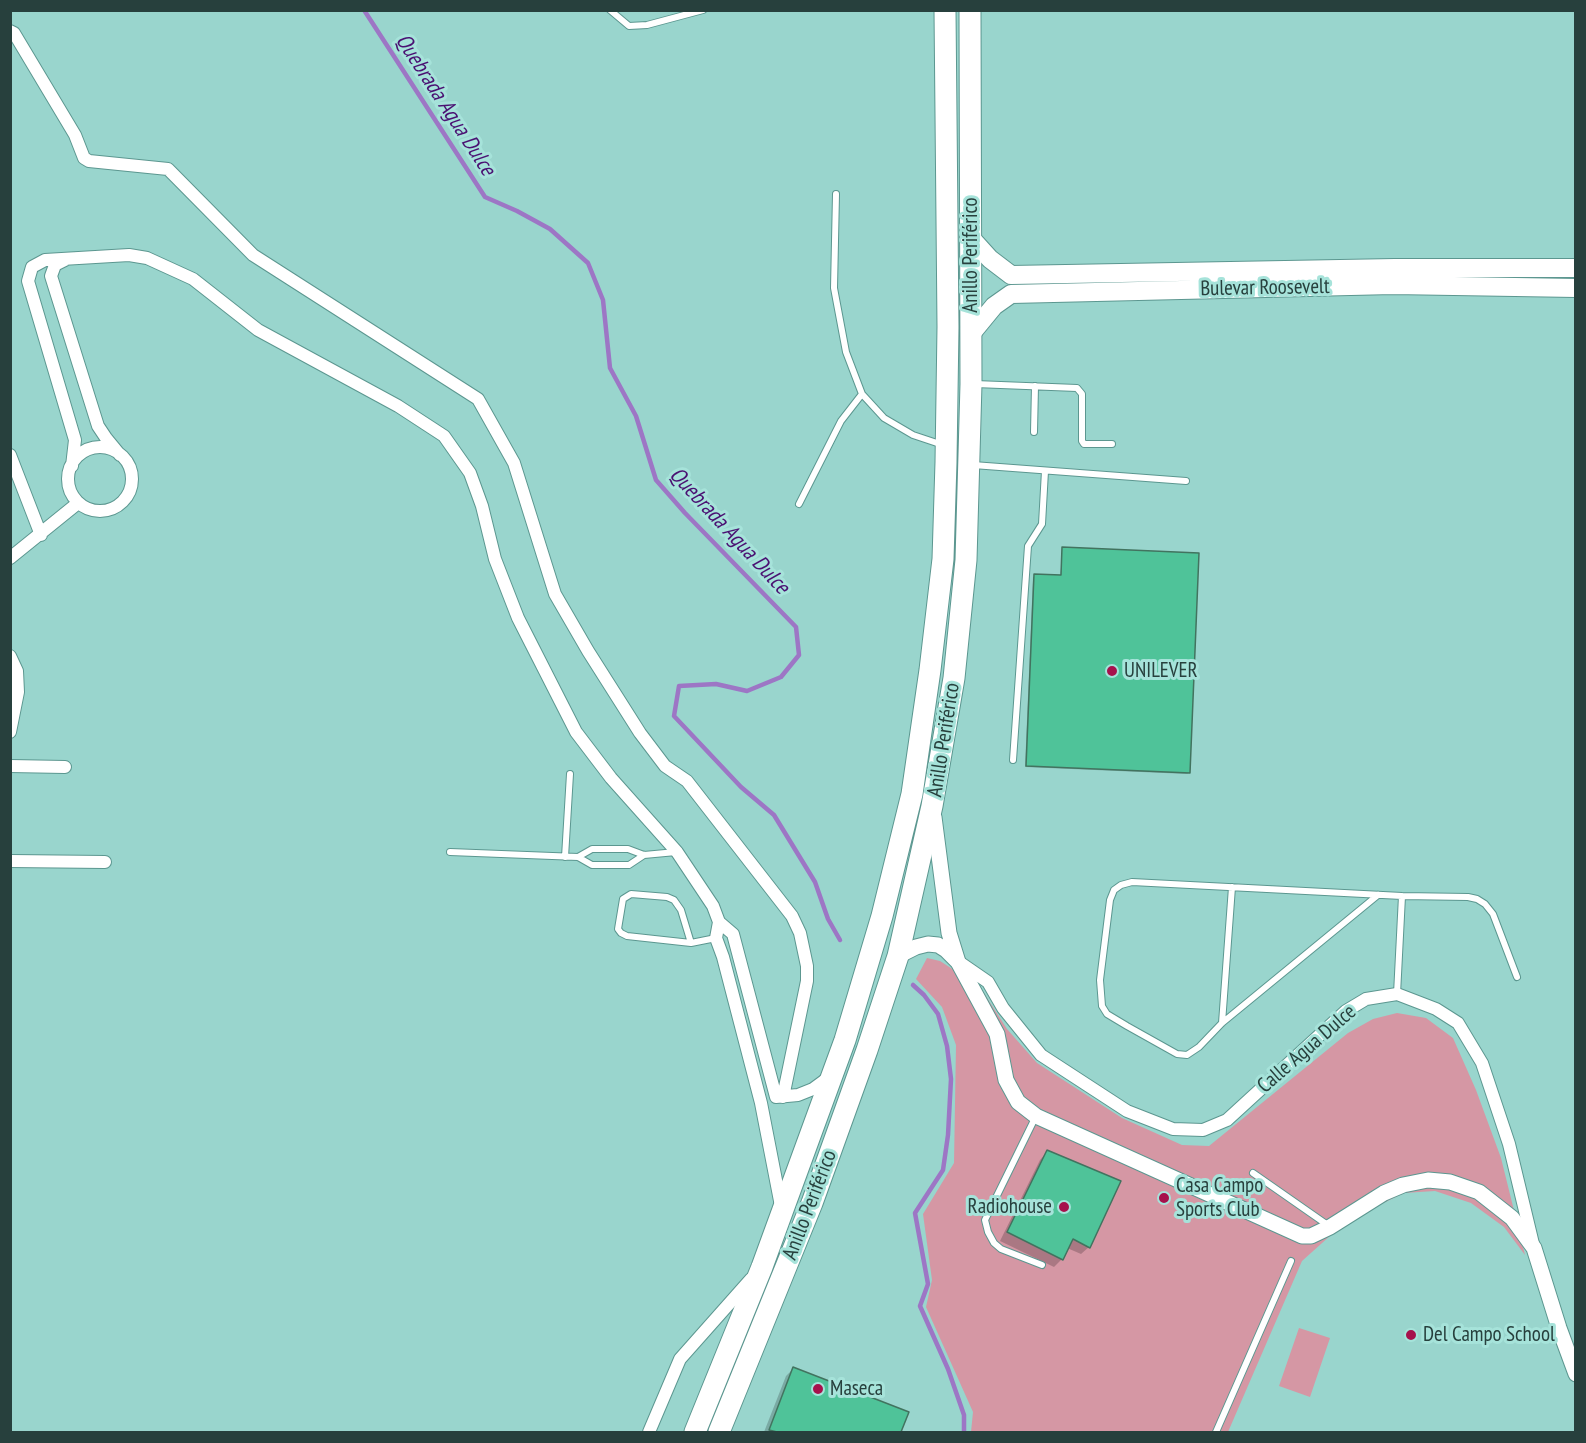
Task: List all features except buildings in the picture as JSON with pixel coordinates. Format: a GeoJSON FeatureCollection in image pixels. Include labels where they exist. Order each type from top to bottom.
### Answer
{"type":"FeatureCollection","features":[{"type":"Feature","properties":{"kind":"highway","name":"Anillo Periférico"},"geometry":{"type":"LineString","coordinates":[[695,1432],[783,1213],[834,1073],[882,916],[912,794],[943,559],[948,327],[945,10]]}},
{"type":"Feature","properties":{"kind":"highway","name":"Anillo Periférico"},"geometry":{"type":"LineString","coordinates":[[719,1432],[812,1203],[867,1050],[898,956],[932,806],[954,678],[966,560],[971,384],[970,10]]}},
{"type":"Feature","properties":{"kind":"main road"},"geometry":{"type":"LineString","coordinates":[[971,238],[990,259],[1011,275],[1011,294],[994,306],[971,334]]}},
{"type":"Feature","properties":{"kind":"main road","name":"Bulevar Roosevelt"},"geometry":{"type":"LineString","coordinates":[[1011,275],[1575,267]]}},
{"type":"Feature","properties":{"kind":"main road","name":"Bulevar Roosevelt"},"geometry":{"type":"LineString","coordinates":[[1011,294],[1394,285],[1575,288]]}},
{"type":"Feature","properties":{"kind":"street"},"geometry":{"type":"LineString","coordinates":[[10,32],[14,33],[75,135],[84,158],[89,161],[168,169],[253,255],[478,399],[514,463],[555,594],[588,651],[640,733],[665,766],[687,781],[792,916],[800,933],[807,966],[807,981],[780,1097]]}},
{"type":"Feature","properties":{"kind":"street"},"geometry":{"type":"LineString","coordinates":[[69,259],[55,265],[51,276],[98,426],[127,463],[131,472],[129,492],[116,507],[106,511],[86,508],[78,503],[69,487],[68,478],[75,440],[28,281],[32,267],[45,261],[69,259],[129,255],[147,258],[193,279],[258,330],[398,406],[444,436],[470,473],[482,506],[495,559],[518,618],[576,732],[610,778],[677,852],[713,906],[719,922],[734,934],[780,1097]]}},
{"type":"Feature","properties":{"kind":"street"},"geometry":{"type":"LineString","coordinates":[[72,465],[82,453],[91,449],[102,447],[120,455]]}},
{"type":"Feature","properties":{"kind":"street"},"geometry":{"type":"LineString","coordinates":[[10,454],[41,535]]}},
{"type":"Feature","properties":{"kind":"street"},"geometry":{"type":"LineString","coordinates":[[10,558],[78,503]]}},
{"type":"Feature","properties":{"kind":"street"},"geometry":{"type":"LineString","coordinates":[[10,656],[17,671],[18,692],[10,732]]}},
{"type":"Feature","properties":{"kind":"street"},"geometry":{"type":"LineString","coordinates":[[10,766],[65,767]]}},
{"type":"Feature","properties":{"kind":"street"},"geometry":{"type":"LineString","coordinates":[[932,806],[944,905],[949,933],[958,962],[997,1034],[1006,1080],[1018,1101],[1036,1116],[1302,1236],[1311,1236],[1330,1227],[1384,1193],[1403,1185],[1428,1180],[1450,1182],[1479,1192],[1512,1218],[1534,1248]]}},
{"type":"Feature","properties":{"kind":"street"},"geometry":{"type":"LineString","coordinates":[[10,861],[105,862]]}},
{"type":"Feature","properties":{"kind":"street"},"geometry":{"type":"LineString","coordinates":[[719,922],[716,938],[761,1103],[783,1213]]}},
{"type":"Feature","properties":{"kind":"street","name":"Calle Agua Dulce"},"geometry":{"type":"LineString","coordinates":[[898,956],[928,944],[938,945],[946,950],[958,962],[988,982],[1003,1008],[1041,1055],[1127,1110],[1173,1129],[1203,1130],[1227,1120],[1346,1011],[1366,999],[1397,994]]}},
{"type":"Feature","properties":{"kind":"street"},"geometry":{"type":"LineString","coordinates":[[1397,994],[1436,1009],[1458,1023],[1482,1063],[1509,1144],[1534,1248],[1575,1374]]}},
{"type":"Feature","properties":{"kind":"street"},"geometry":{"type":"LineString","coordinates":[[761,1103],[780,1097],[798,1095],[813,1089],[834,1073]]}},
{"type":"Feature","properties":{"kind":"street"},"geometry":{"type":"LineString","coordinates":[[649,1432],[680,1359],[762,1267]]}},
{"type":"Feature","properties":{"kind":"lane"},"geometry":{"type":"LineString","coordinates":[[610,10],[629,26],[647,25],[702,10]]}},
{"type":"Feature","properties":{"kind":"lane"},"geometry":{"type":"LineString","coordinates":[[836,194],[834,288],[846,352],[862,394],[884,418],[914,435],[947,446]]}},
{"type":"Feature","properties":{"kind":"lane"},"geometry":{"type":"LineString","coordinates":[[971,384],[1077,388],[1082,394],[1082,441],[1084,444],[1112,444]]}},
{"type":"Feature","properties":{"kind":"lane"},"geometry":{"type":"LineString","coordinates":[[1034,432],[1035,386]]}},
{"type":"Feature","properties":{"kind":"lane"},"geometry":{"type":"LineString","coordinates":[[799,504],[842,422],[862,394]]}},
{"type":"Feature","properties":{"kind":"lane"},"geometry":{"type":"LineString","coordinates":[[969,465],[1186,481]]}},
{"type":"Feature","properties":{"kind":"lane"},"geometry":{"type":"LineString","coordinates":[[1013,760],[1028,546],[1042,524],[1045,471]]}},
{"type":"Feature","properties":{"kind":"lane"},"geometry":{"type":"LineString","coordinates":[[565,857],[570,774]]}},
{"type":"Feature","properties":{"kind":"lane"},"geometry":{"type":"LineString","coordinates":[[578,857],[592,849],[628,849],[644,855],[677,852]]}},
{"type":"Feature","properties":{"kind":"lane"},"geometry":{"type":"LineString","coordinates":[[450,852],[578,857],[592,865],[629,865],[644,855]]}},
{"type":"Feature","properties":{"kind":"lane"},"geometry":{"type":"LineString","coordinates":[[1378,895],[1222,1023],[1199,1047],[1187,1055],[1177,1054],[1107,1014],[1102,1006],[1100,980],[1110,900],[1114,890],[1132,882],[1477,899],[1485,904],[1493,914],[1517,977]]}},
{"type":"Feature","properties":{"kind":"lane"},"geometry":{"type":"LineString","coordinates":[[1222,1023],[1232,887]]}},
{"type":"Feature","properties":{"kind":"lane"},"geometry":{"type":"LineString","coordinates":[[691,943],[681,910],[674,900],[667,897],[631,894],[623,899],[618,929],[627,936],[691,943],[716,938]]}},
{"type":"Feature","properties":{"kind":"lane"},"geometry":{"type":"LineString","coordinates":[[1397,994],[1402,896]]}},
{"type":"Feature","properties":{"kind":"lane"},"geometry":{"type":"LineString","coordinates":[[1036,1116],[985,1220],[991,1238],[1001,1249],[1042,1264]]}},
{"type":"Feature","properties":{"kind":"lane"},"geometry":{"type":"LineString","coordinates":[[1253,1173],[1330,1227]]}},
{"type":"Feature","properties":{"kind":"lane"},"geometry":{"type":"LineString","coordinates":[[1216,1432],[1291,1261]]}},
{"type":"Feature","properties":{"kind":"shaded area","name":"Casa Campo Sports Club"},"geometry":{"type":"Polygon","coordinates":[[[927,958],[940,961],[980,987],[1007,1029],[1037,1063],[1122,1118],[1182,1145],[1209,1146],[1348,1033],[1373,1019],[1397,1013],[1426,1018],[1453,1038],[1476,1090],[1501,1158],[1525,1255],[1504,1227],[1471,1203],[1435,1191],[1404,1193],[1371,1209],[1331,1235],[1302,1261],[1228,1432],[971,1432],[973,1412],[926,1307],[932,1280],[923,1214],[954,1163],[956,1045],[942,1007],[916,979],[927,958]]]}},
{"type":"Feature","properties":{"kind":"shaded area"},"geometry":{"type":"Polygon","coordinates":[[[1299,1328],[1330,1338],[1310,1397],[1279,1386],[1299,1328]]]}},
{"type":"Feature","properties":{"kind":"waterway","name":"Quebrada Agua Dulce"},"geometry":{"type":"LineString","coordinates":[[364,10],[485,197],[550,229],[588,263],[603,300],[610,368],[636,416],[656,480],[796,627],[799,655],[781,677],[747,691],[716,684],[679,686],[674,716],[741,787],[774,815],[815,882],[828,919],[840,940]]}},
{"type":"Feature","properties":{"kind":"waterway","name":"Quebrada Agua Dulce"},"geometry":{"type":"LineString","coordinates":[[913,985],[924,995],[938,1014],[947,1046],[951,1079],[948,1135],[943,1170],[915,1213],[928,1284],[920,1306],[948,1369],[964,1415],[964,1432]]}},
{"type":"Feature","properties":{"kind":"place","name":"UNILEVER"},"geometry":{"type":"Point","coordinates":[1112,671]}},
{"type":"Feature","properties":{"kind":"place","name":"Casa Campo Sports Club"},"geometry":{"type":"Point","coordinates":[1164,1198]}},
{"type":"Feature","properties":{"kind":"place","name":"Radiohouse"},"geometry":{"type":"Point","coordinates":[1064,1207]}},
{"type":"Feature","properties":{"kind":"place","name":"Del Campo School"},"geometry":{"type":"Point","coordinates":[1411,1335]}},
{"type":"Feature","properties":{"kind":"place","name":"Maseca"},"geometry":{"type":"Point","coordinates":[818,1389]}}]}
